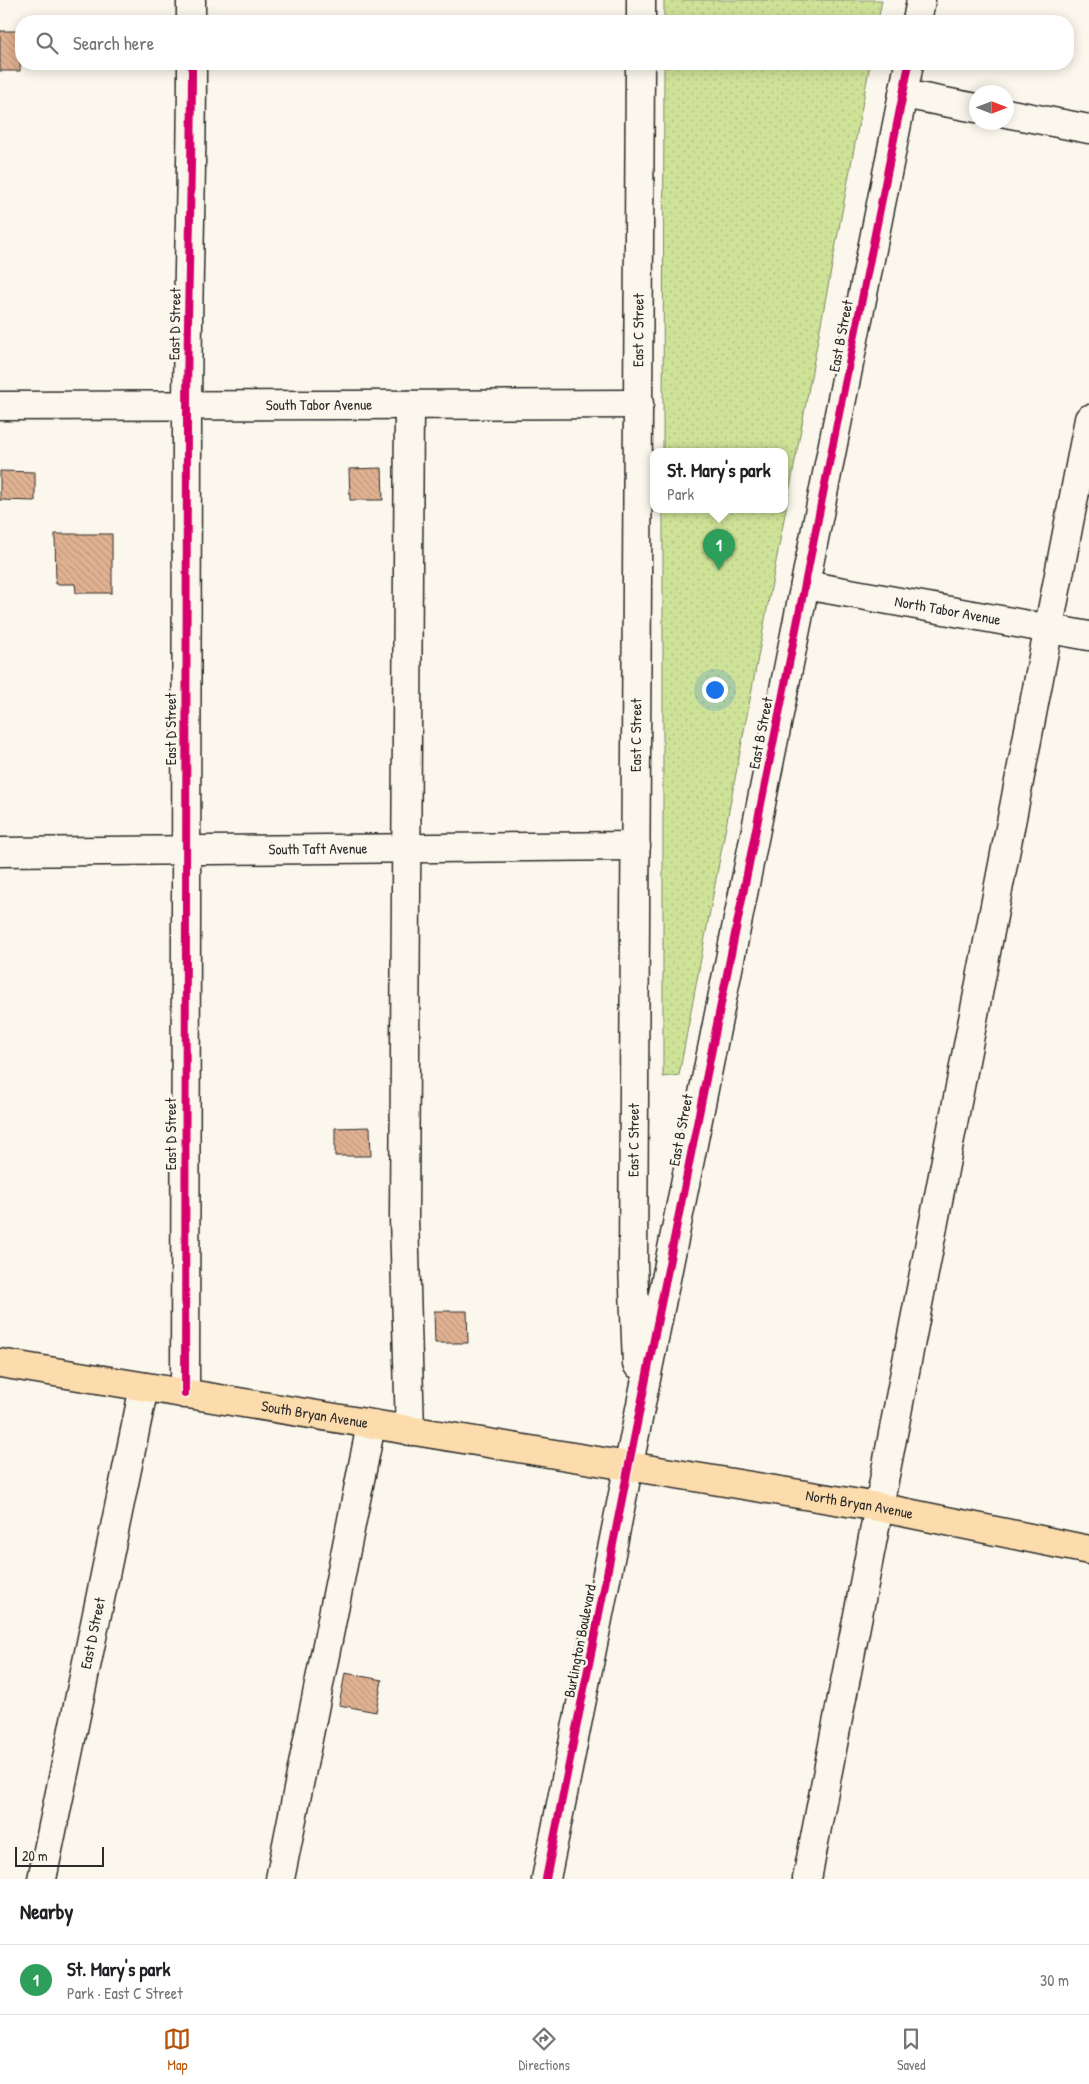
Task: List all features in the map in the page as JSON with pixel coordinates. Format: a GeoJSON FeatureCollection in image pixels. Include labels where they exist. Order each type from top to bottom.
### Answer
{"type":"FeatureCollection","features":[{"type":"Feature","properties":{"kind":"main road","name":"South Bryan Avenue"},"geometry":{"type":"LineString","coordinates":[[0,1363],[629,1467]]}},
{"type":"Feature","properties":{"kind":"main road","name":"North Bryan Avenue"},"geometry":{"type":"LineString","coordinates":[[629,1467],[878,1507],[1089,1550]]}},
{"type":"Feature","properties":{"kind":"street"},"geometry":{"type":"LineString","coordinates":[[191,0],[192,15]]}},
{"type":"Feature","properties":{"kind":"street"},"geometry":{"type":"LineString","coordinates":[[641,0],[641,15]]}},
{"type":"Feature","properties":{"kind":"street"},"geometry":{"type":"LineString","coordinates":[[918,15],[921,0]]}},
{"type":"Feature","properties":{"kind":"street","name":"East D Street"},"geometry":{"type":"LineString","coordinates":[[185,1394],[184,850],[187,405],[192,70]]}},
{"type":"Feature","properties":{"kind":"street","name":"East C Street"},"geometry":{"type":"LineString","coordinates":[[639,1408],[633,1264],[640,70]]}},
{"type":"Feature","properties":{"kind":"street","name":"East B Street"},"geometry":{"type":"LineString","coordinates":[[639,1408],[908,70]]}},
{"type":"Feature","properties":{"kind":"street"},"geometry":{"type":"LineString","coordinates":[[903,94],[969,107]]}},
{"type":"Feature","properties":{"kind":"street"},"geometry":{"type":"LineString","coordinates":[[1014,115],[1089,129]]}},
{"type":"Feature","properties":{"kind":"street","name":"South Tabor Avenue"},"geometry":{"type":"LineString","coordinates":[[0,406],[638,404]]}},
{"type":"Feature","properties":{"kind":"street"},"geometry":{"type":"LineString","coordinates":[[409,405],[404,1217],[410,1430]]}},
{"type":"Feature","properties":{"kind":"street"},"geometry":{"type":"LineString","coordinates":[[807,1879],[1089,419]]}},
{"type":"Feature","properties":{"kind":"street","name":"North Tabor Avenue"},"geometry":{"type":"LineString","coordinates":[[805,585],[1089,636]]}},
{"type":"Feature","properties":{"kind":"street","name":"South Taft Avenue"},"geometry":{"type":"LineString","coordinates":[[0,852],[636,846]]}},
{"type":"Feature","properties":{"kind":"street","name":"East D Street"},"geometry":{"type":"LineString","coordinates":[[42,1879],[144,1387]]}},
{"type":"Feature","properties":{"kind":"street","name":"Burlington Boulevard"},"geometry":{"type":"LineString","coordinates":[[546,1879],[629,1467],[639,1408]]}},
{"type":"Feature","properties":{"kind":"street"},"geometry":{"type":"LineString","coordinates":[[280,1879],[371,1425]]}},
{"type":"Feature","properties":{"kind":"green space"},"geometry":{"type":"Polygon","coordinates":[[[664,0],[882,0],[879,15],[664,15],[664,0]]]}},
{"type":"Feature","properties":{"kind":"green space"},"geometry":{"type":"Polygon","coordinates":[[[664,70],[869,70],[788,498],[788,448],[663,448],[664,70]]]}},
{"type":"Feature","properties":{"kind":"green space"},"geometry":{"type":"Polygon","coordinates":[[[663,513],[785,513],[679,1075],[663,1077],[663,513]]]}},
{"type":"Feature","properties":{"kind":"building"},"geometry":{"type":"Polygon","coordinates":[[[0,31],[15,31],[15,70],[20,71],[0,71],[0,31]]]}},
{"type":"Feature","properties":{"kind":"building"},"geometry":{"type":"Polygon","coordinates":[[[382,468],[383,500],[350,500],[349,469],[382,468]]]}},
{"type":"Feature","properties":{"kind":"building"},"geometry":{"type":"Polygon","coordinates":[[[0,471],[35,472],[35,501],[0,500],[0,471]]]}},
{"type":"Feature","properties":{"kind":"building"},"geometry":{"type":"Polygon","coordinates":[[[55,534],[112,534],[112,593],[76,593],[75,584],[56,584],[55,534]]]}},
{"type":"Feature","properties":{"kind":"building"},"geometry":{"type":"Polygon","coordinates":[[[370,1127],[371,1156],[335,1156],[335,1128],[370,1127]]]}},
{"type":"Feature","properties":{"kind":"building"},"geometry":{"type":"Polygon","coordinates":[[[434,1311],[467,1311],[468,1343],[435,1343],[434,1311]]]}},
{"type":"Feature","properties":{"kind":"building"},"geometry":{"type":"Polygon","coordinates":[[[345,1673],[382,1680],[376,1712],[339,1705],[345,1673]]]}},
{"type":"Feature","properties":{"kind":"cycle path"},"geometry":{"type":"LineString","coordinates":[[185,1394],[187,380],[192,70]]}},
{"type":"Feature","properties":{"kind":"cycle path"},"geometry":{"type":"LineString","coordinates":[[546,1879],[908,70]]}},
{"type":"Feature","properties":{"kind":"place","name":"St. Mary's park"},"geometry":{"type":"Point","coordinates":[719,570]}}]}
